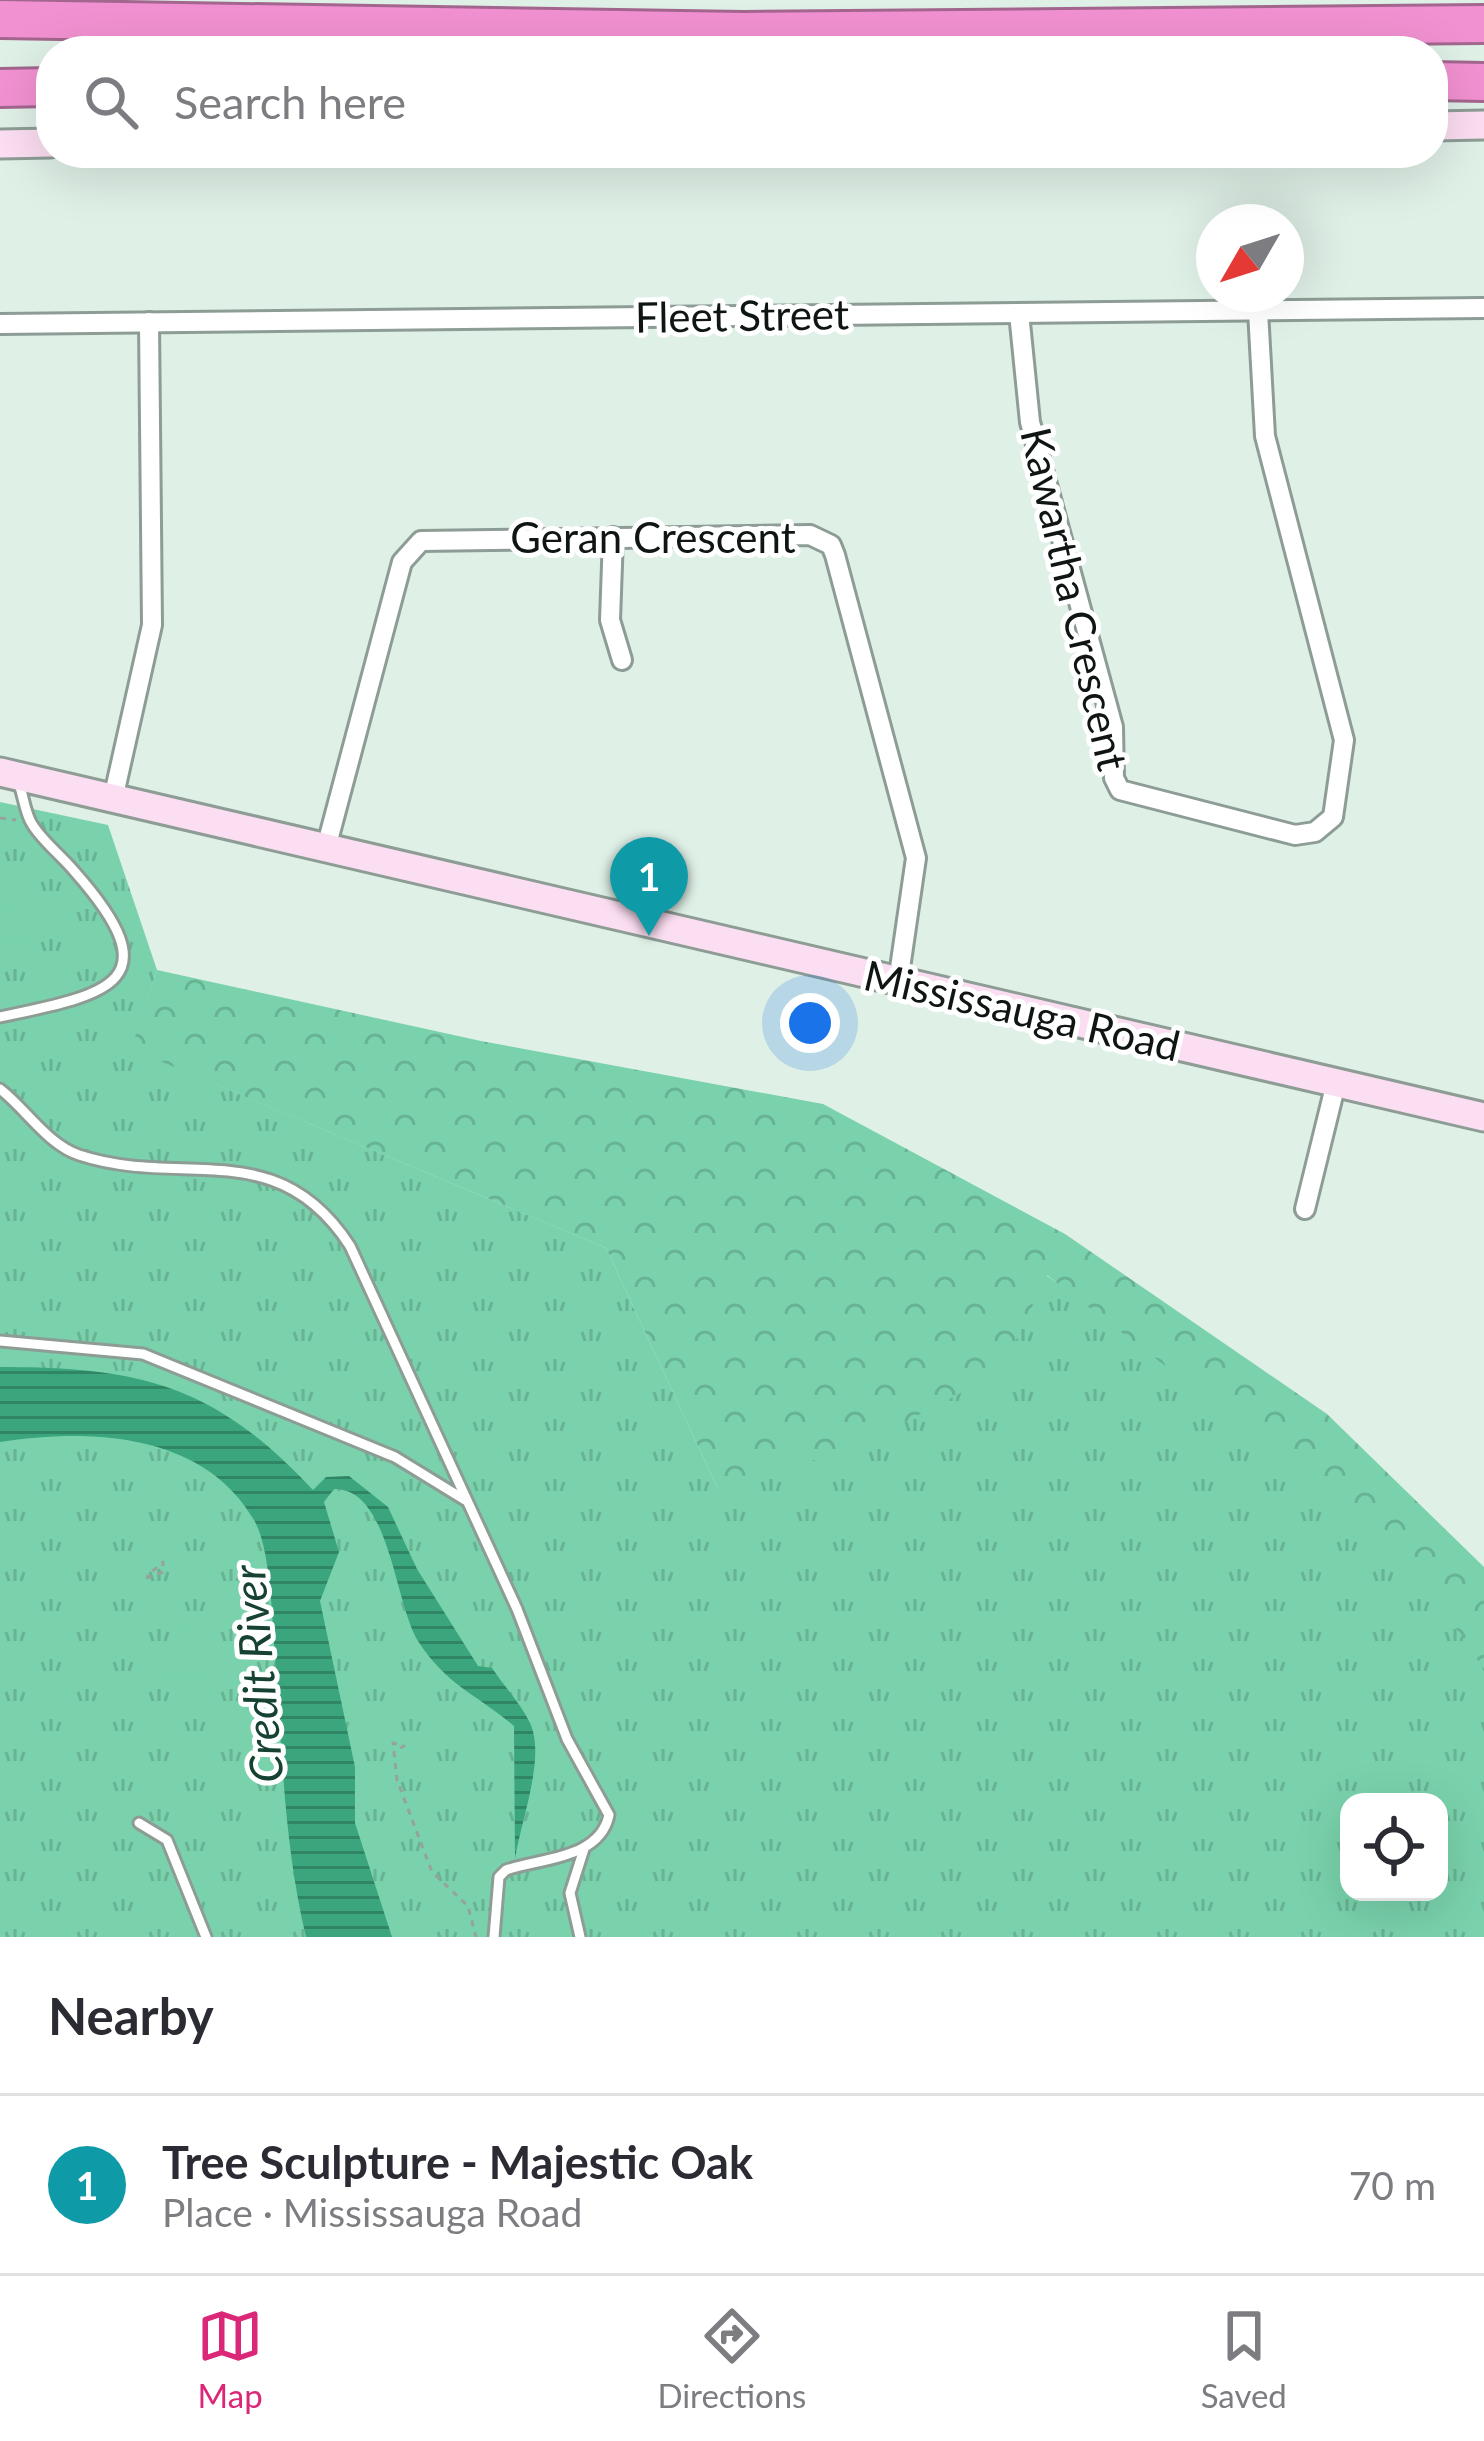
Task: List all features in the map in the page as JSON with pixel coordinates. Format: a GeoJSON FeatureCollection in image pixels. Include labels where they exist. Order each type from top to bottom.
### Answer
{"type":"FeatureCollection","features":[{"type":"Feature","properties":{"kind":"highway"},"geometry":{"type":"LineString","coordinates":[[0,20],[744,31],[1484,24]]}},
{"type":"Feature","properties":{"kind":"highway"},"geometry":{"type":"LineString","coordinates":[[1448,81],[1484,82]]}},
{"type":"Feature","properties":{"kind":"highway"},"geometry":{"type":"LineString","coordinates":[[0,88],[36,87]]}},
{"type":"Feature","properties":{"kind":"main road"},"geometry":{"type":"LineString","coordinates":[[1448,126],[1484,125]]}},
{"type":"Feature","properties":{"kind":"main road"},"geometry":{"type":"LineString","coordinates":[[0,144],[36,143]]}},
{"type":"Feature","properties":{"kind":"main road","name":"Mississauga Road"},"geometry":{"type":"LineString","coordinates":[[8,774],[1484,1117]]}},
{"type":"Feature","properties":{"kind":"street","name":"Fleet Street"},"geometry":{"type":"LineString","coordinates":[[1304,310],[1484,308]]}},
{"type":"Feature","properties":{"kind":"street","name":"Fleet Street"},"geometry":{"type":"LineString","coordinates":[[0,324],[1196,312]]}},
{"type":"Feature","properties":{"kind":"street","name":"Kawartha Crescent"},"geometry":{"type":"LineString","coordinates":[[1019,313],[1030,422],[1113,727],[1114,778],[1120,790],[1294,835],[1315,832],[1333,817],[1344,740],[1265,436],[1258,312]]}},
{"type":"Feature","properties":{"kind":"street"},"geometry":{"type":"LineString","coordinates":[[112,799],[152,625],[149,322]]}},
{"type":"Feature","properties":{"kind":"street","name":"Geran Crescent"},"geometry":{"type":"LineString","coordinates":[[326,848],[402,562],[411,548],[436,539],[810,535],[830,545],[916,858],[898,982]]}},
{"type":"Feature","properties":{"kind":"street"},"geometry":{"type":"LineString","coordinates":[[613,536],[610,620],[622,660]]}},
{"type":"Feature","properties":{"kind":"street"},"geometry":{"type":"LineString","coordinates":[[1305,1209],[1336,1084]]}},
{"type":"Feature","properties":{"kind":"lane"},"geometry":{"type":"LineString","coordinates":[[0,1016],[87,996],[110,985],[126,964],[127,952],[97,897],[29,821],[8,774]]}},
{"type":"Feature","properties":{"kind":"lane"},"geometry":{"type":"LineString","coordinates":[[0,1089],[77,1154],[251,1172],[307,1196],[350,1246],[517,1609],[567,1739],[609,1815],[603,1832],[584,1849],[506,1870],[500,1877],[494,1937]]}},
{"type":"Feature","properties":{"kind":"lane"},"geometry":{"type":"LineString","coordinates":[[0,1341],[142,1354],[395,1457],[465,1500]]}},
{"type":"Feature","properties":{"kind":"lane"},"geometry":{"type":"LineString","coordinates":[[139,1823],[167,1840],[206,1937]]}},
{"type":"Feature","properties":{"kind":"lane"},"geometry":{"type":"LineString","coordinates":[[582,1934],[570,1893],[584,1849]]}},
{"type":"Feature","properties":{"kind":"path"},"geometry":{"type":"LineString","coordinates":[[400,1748],[404,1746],[393,1743],[397,1780],[424,1839],[432,1872],[467,1906],[476,1937]]}},
{"type":"Feature","properties":{"kind":"green space"},"geometry":{"type":"Polygon","coordinates":[[[0,802],[108,825],[157,970],[132,1049],[606,1248],[717,1487],[1046,1275],[1440,1545],[1484,1619],[1484,1937],[0,1937],[0,802]]]}},
{"type":"Feature","properties":{"kind":"green space"},"geometry":{"type":"Polygon","coordinates":[[[0,904],[31,914],[31,934],[0,943],[0,904]]]}},
{"type":"Feature","properties":{"kind":"green space"},"geometry":{"type":"Polygon","coordinates":[[[157,970],[481,1041],[823,1104],[1065,1234],[1327,1414],[1484,1567],[1484,1669],[1401,1547],[1047,1275],[1001,1372],[851,1450],[717,1487],[606,1248],[131,1049],[157,970]]]}},
{"type":"Feature","properties":{"kind":"green space"},"geometry":{"type":"Polygon","coordinates":[[[195,1627],[210,1638],[213,1662],[202,1673],[167,1678],[161,1665],[169,1646],[182,1632],[195,1627]]]}},
{"type":"Feature","properties":{"kind":"shaded area","name":"Credit River"},"geometry":{"type":"Polygon","coordinates":[[[0,1367],[95,1371],[173,1389],[243,1426],[313,1490],[326,1477],[349,1476],[388,1507],[417,1569],[478,1666],[492,1668],[530,1723],[534,1771],[515,1859],[514,1726],[451,1679],[429,1656],[410,1623],[379,1526],[353,1494],[334,1489],[324,1502],[339,1552],[320,1601],[355,1767],[355,1823],[392,1937],[306,1937],[288,1832],[270,1586],[254,1520],[232,1491],[175,1453],[106,1437],[0,1442],[0,1367]]]}},
{"type":"Feature","properties":{"kind":"place","name":"Tree Sculpture - Majestic Oak"},"geometry":{"type":"Point","coordinates":[649,936]}}]}
